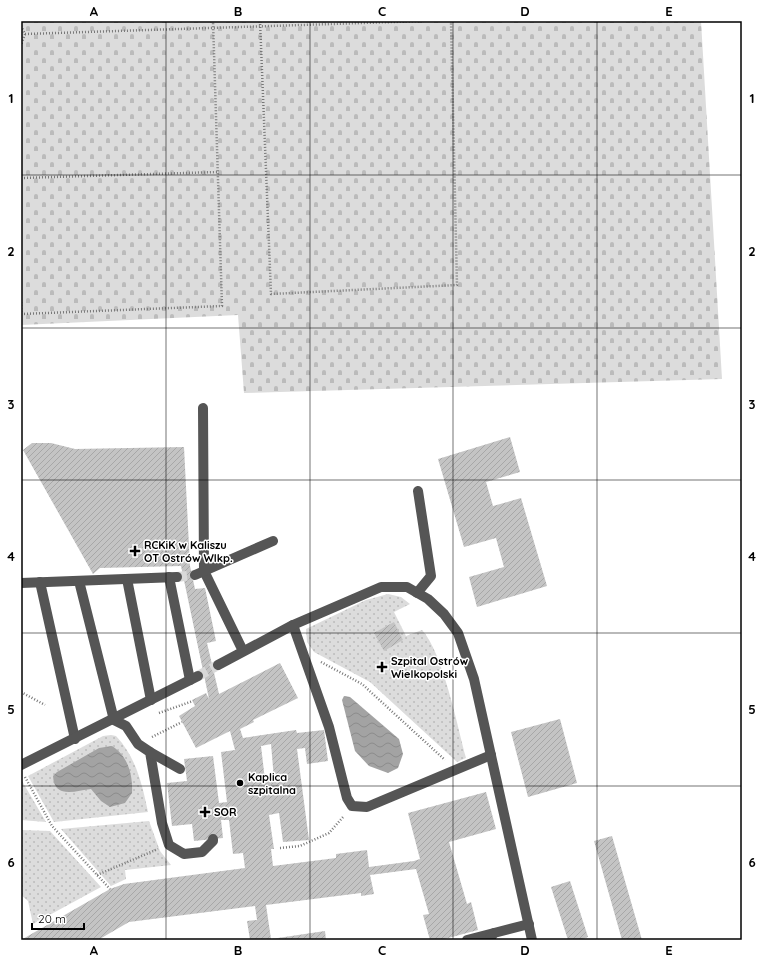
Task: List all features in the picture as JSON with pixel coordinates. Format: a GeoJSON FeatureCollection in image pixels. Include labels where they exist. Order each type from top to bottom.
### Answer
{"type":"FeatureCollection","features":[{"type":"Feature","properties":{"kind":"lane"},"geometry":{"type":"LineString","coordinates":[[203,408],[200,573],[243,651]]}},
{"type":"Feature","properties":{"kind":"lane"},"geometry":{"type":"LineString","coordinates":[[418,491],[432,576],[418,593]]}},
{"type":"Feature","properties":{"kind":"lane"},"geometry":{"type":"LineString","coordinates":[[200,573],[273,541]]}},
{"type":"Feature","properties":{"kind":"lane"},"geometry":{"type":"LineString","coordinates":[[21,583],[173,577],[194,678],[114,720],[21,765]]}},
{"type":"Feature","properties":{"kind":"lane"},"geometry":{"type":"LineString","coordinates":[[127,579],[151,700]]}},
{"type":"Feature","properties":{"kind":"lane"},"geometry":{"type":"LineString","coordinates":[[79,581],[114,720],[126,726],[138,744],[180,769]]}},
{"type":"Feature","properties":{"kind":"lane"},"geometry":{"type":"LineString","coordinates":[[40,582],[75,739]]}},
{"type":"Feature","properties":{"kind":"lane"},"geometry":{"type":"LineString","coordinates":[[218,666],[293,625],[381,587],[407,587],[428,599],[444,614],[458,633],[474,679],[532,940]]}},
{"type":"Feature","properties":{"kind":"lane"},"geometry":{"type":"LineString","coordinates":[[293,625],[329,727],[347,798],[352,806],[367,807],[491,755]]}},
{"type":"Feature","properties":{"kind":"lane"},"geometry":{"type":"LineString","coordinates":[[150,752],[162,823],[169,844],[184,854],[202,852],[214,841],[213,839]]}},
{"type":"Feature","properties":{"kind":"lane"},"geometry":{"type":"LineString","coordinates":[[467,940],[492,936],[529,924]]}},
{"type":"Feature","properties":{"kind":"path"},"geometry":{"type":"LineString","coordinates":[[21,302],[21,314],[222,306],[213,21]]}},
{"type":"Feature","properties":{"kind":"path"},"geometry":{"type":"LineString","coordinates":[[260,21],[271,294],[457,285],[451,21]]}},
{"type":"Feature","properties":{"kind":"path"},"geometry":{"type":"LineString","coordinates":[[25,34],[260,25],[424,21]]}},
{"type":"Feature","properties":{"kind":"path"},"geometry":{"type":"LineString","coordinates":[[21,26],[25,34],[21,45]]}},
{"type":"Feature","properties":{"kind":"path"},"geometry":{"type":"LineString","coordinates":[[21,178],[218,172]]}},
{"type":"Feature","properties":{"kind":"path"},"geometry":{"type":"LineString","coordinates":[[302,651],[362,684],[456,770]]}},
{"type":"Feature","properties":{"kind":"path"},"geometry":{"type":"LineString","coordinates":[[21,692],[45,704]]}},
{"type":"Feature","properties":{"kind":"path"},"geometry":{"type":"LineString","coordinates":[[138,744],[182,722]]}},
{"type":"Feature","properties":{"kind":"path"},"geometry":{"type":"LineString","coordinates":[[21,776],[24,774],[52,826],[110,889]]}},
{"type":"Feature","properties":{"kind":"path"},"geometry":{"type":"LineString","coordinates":[[280,848],[300,846],[329,833],[352,806]]}},
{"type":"Feature","properties":{"kind":"path"},"geometry":{"type":"LineString","coordinates":[[97,875],[162,847]]}},
{"type":"Feature","properties":{"kind":"green space"},"geometry":{"type":"Polygon","coordinates":[[[21,21],[701,21],[722,379],[244,393],[238,315],[21,325],[21,21]]]}},
{"type":"Feature","properties":{"kind":"green space"},"geometry":{"type":"Polygon","coordinates":[[[388,594],[401,597],[410,604],[394,612],[406,636],[422,630],[430,641],[443,672],[466,758],[457,762],[370,682],[314,652],[307,642],[306,629],[366,600],[388,594]]]}},
{"type":"Feature","properties":{"kind":"green space"},"geometry":{"type":"Polygon","coordinates":[[[103,736],[116,736],[129,753],[141,781],[148,812],[54,822],[28,776],[103,736]]]}},
{"type":"Feature","properties":{"kind":"green space"},"geometry":{"type":"Polygon","coordinates":[[[22,781],[46,822],[21,820],[22,781]]]}},
{"type":"Feature","properties":{"kind":"green space"},"geometry":{"type":"Polygon","coordinates":[[[149,821],[160,851],[171,865],[125,870],[126,879],[111,886],[61,829],[149,821]]]}},
{"type":"Feature","properties":{"kind":"green space"},"geometry":{"type":"Polygon","coordinates":[[[21,830],[50,831],[101,887],[33,924],[28,901],[21,895],[21,830]]]}},
{"type":"Feature","properties":{"kind":"water"},"geometry":{"type":"Polygon","coordinates":[[[344,696],[350,697],[399,739],[403,754],[398,768],[388,773],[369,766],[355,751],[342,700],[344,696]]]}},
{"type":"Feature","properties":{"kind":"water"},"geometry":{"type":"Polygon","coordinates":[[[112,746],[126,761],[132,779],[132,793],[125,803],[110,807],[101,801],[91,789],[66,792],[57,788],[54,783],[53,776],[57,772],[99,748],[112,746]]]}},
{"type":"Feature","properties":{"kind":"building"},"geometry":{"type":"Polygon","coordinates":[[[510,437],[520,472],[486,482],[493,506],[521,498],[547,586],[477,607],[469,577],[504,567],[496,538],[464,547],[438,459],[510,437]]]}},
{"type":"Feature","properties":{"kind":"building"},"geometry":{"type":"Polygon","coordinates":[[[32,443],[51,443],[75,449],[184,447],[190,566],[195,589],[205,588],[216,641],[207,643],[219,694],[280,663],[298,698],[253,720],[254,722],[240,729],[243,738],[296,730],[297,733],[324,730],[328,761],[307,764],[305,748],[297,749],[309,840],[283,842],[279,813],[269,815],[274,849],[271,849],[273,866],[336,858],[336,854],[367,850],[369,867],[420,859],[408,813],[486,792],[496,829],[449,842],[467,904],[471,902],[478,930],[441,940],[430,940],[423,915],[429,914],[416,869],[370,875],[374,894],[361,896],[361,893],[266,905],[271,939],[325,931],[326,940],[250,940],[247,921],[257,920],[255,906],[129,922],[98,940],[21,940],[110,889],[124,884],[245,868],[243,853],[233,854],[229,820],[221,820],[223,838],[194,841],[192,824],[172,826],[167,783],[187,781],[184,759],[213,756],[219,803],[227,802],[221,752],[235,750],[230,731],[196,748],[179,716],[195,706],[192,700],[206,693],[209,699],[181,566],[100,568],[93,574],[23,450],[32,443]],[[271,744],[261,746],[265,780],[274,779],[271,744]]]}},
{"type":"Feature","properties":{"kind":"building"},"geometry":{"type":"Polygon","coordinates":[[[394,622],[403,640],[384,651],[374,633],[394,622]]]}},
{"type":"Feature","properties":{"kind":"building"},"geometry":{"type":"Polygon","coordinates":[[[560,719],[577,783],[528,797],[511,732],[560,719]]]}},
{"type":"Feature","properties":{"kind":"building"},"geometry":{"type":"Polygon","coordinates":[[[612,836],[642,940],[622,940],[594,841],[612,836]]]}},
{"type":"Feature","properties":{"kind":"building"},"geometry":{"type":"Polygon","coordinates":[[[570,881],[588,937],[580,940],[568,940],[551,887],[570,881]]]}},
{"type":"Feature","properties":{"kind":"tunnel"},"geometry":{"type":"LineString","coordinates":[[177,577],[195,575]]}},
{"type":"Feature","properties":{"kind":"tunnel"},"geometry":{"type":"LineString","coordinates":[[198,676],[218,665]]}},
{"type":"Feature","properties":{"kind":"place","name":"RCKiK w Kaliszu OT Ostrów Wlkp."},"geometry":{"type":"Point","coordinates":[135,551]}},
{"type":"Feature","properties":{"kind":"place","name":"Szpital Ostrów Wielkopolski"},"geometry":{"type":"Point","coordinates":[382,667]}},
{"type":"Feature","properties":{"kind":"place","name":"Kaplica szpitalna"},"geometry":{"type":"Point","coordinates":[240,783]}},
{"type":"Feature","properties":{"kind":"place","name":"SOR"},"geometry":{"type":"Point","coordinates":[205,812]}}]}
